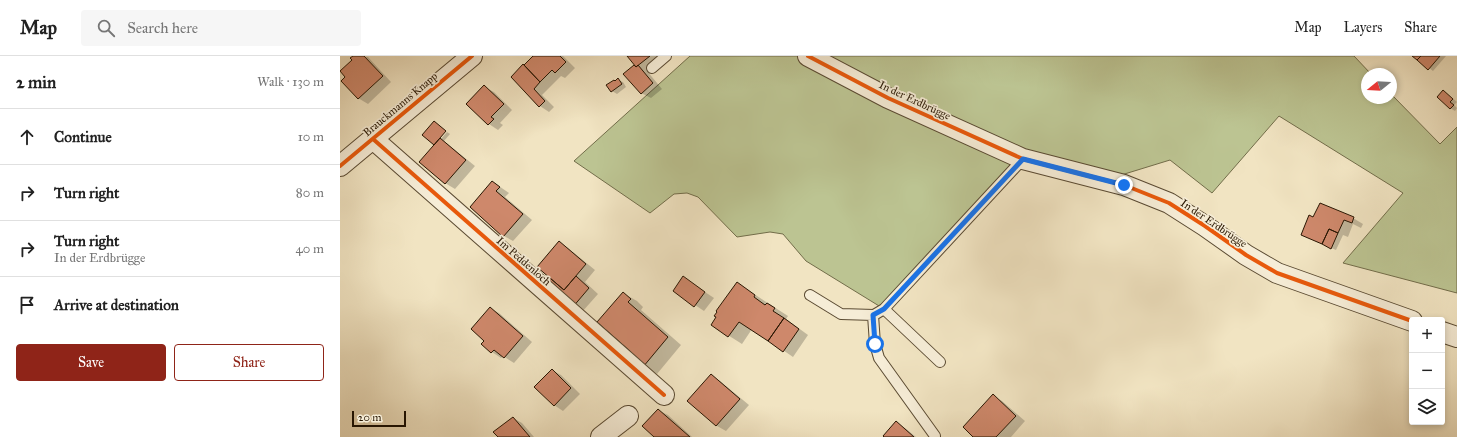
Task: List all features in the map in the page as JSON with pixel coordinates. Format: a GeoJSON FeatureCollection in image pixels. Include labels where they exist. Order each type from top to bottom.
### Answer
{"type":"FeatureCollection","features":[{"type":"Feature","properties":{"kind":"street","name":"Brauckmanns Knapp"},"geometry":{"type":"LineString","coordinates":[[340,166],[472,56]]}},
{"type":"Feature","properties":{"kind":"street","name":"In der Erdbrügge"},"geometry":{"type":"LineString","coordinates":[[808,56],[888,98],[1023,159],[1124,185],[1169,203],[1246,255],[1277,273],[1409,320]]}},
{"type":"Feature","properties":{"kind":"street","name":"Im Peddenloch"},"geometry":{"type":"LineString","coordinates":[[373,139],[664,395]]}},
{"type":"Feature","properties":{"kind":"street"},"geometry":{"type":"LineString","coordinates":[[1445,333],[1457,337]]}},
{"type":"Feature","properties":{"kind":"street"},"geometry":{"type":"LineString","coordinates":[[600,437],[628,416]]}},
{"type":"Feature","properties":{"kind":"lane"},"geometry":{"type":"LineString","coordinates":[[652,68],[666,56]]}},
{"type":"Feature","properties":{"kind":"lane"},"geometry":{"type":"LineString","coordinates":[[810,295],[841,314],[873,315],[884,309],[1023,159]]}},
{"type":"Feature","properties":{"kind":"lane"},"geometry":{"type":"LineString","coordinates":[[884,309],[940,362]]}},
{"type":"Feature","properties":{"kind":"lane"},"geometry":{"type":"LineString","coordinates":[[873,315],[875,344],[879,358],[935,436]]}},
{"type":"Feature","properties":{"kind":"green space"},"geometry":{"type":"Polygon","coordinates":[[[690,56],[808,56],[1023,159],[884,309],[806,261],[783,234],[770,232],[737,237],[698,197],[687,193],[674,194],[650,213],[574,161],[690,56]]]}},
{"type":"Feature","properties":{"kind":"green space"},"geometry":{"type":"Polygon","coordinates":[[[809,56],[1354,56],[1365,68],[1361,68],[1361,104],[1397,104],[1397,100],[1440,144],[1457,127],[1457,293],[1343,263],[1403,193],[1279,116],[1212,193],[1170,160],[1118,176],[1058,162],[1015,146],[809,56]]]}},
{"type":"Feature","properties":{"kind":"building"},"geometry":{"type":"Polygon","coordinates":[[[353,56],[364,56],[383,76],[358,99],[341,81],[345,77],[340,71],[352,60],[350,58],[353,56]]]}},
{"type":"Feature","properties":{"kind":"building"},"geometry":{"type":"Polygon","coordinates":[[[533,56],[560,56],[566,62],[555,73],[552,70],[540,82],[524,65],[533,56]]]}},
{"type":"Feature","properties":{"kind":"building"},"geometry":{"type":"Polygon","coordinates":[[[627,56],[650,56],[636,67],[627,56]]]}},
{"type":"Feature","properties":{"kind":"building"},"geometry":{"type":"Polygon","coordinates":[[[1412,56],[1421,56],[1417,60],[1412,56]]]}},
{"type":"Feature","properties":{"kind":"building"},"geometry":{"type":"Polygon","coordinates":[[[1421,56],[1440,56],[1428,70],[1417,60],[1421,56]]]}},
{"type":"Feature","properties":{"kind":"building"},"geometry":{"type":"Polygon","coordinates":[[[523,64],[540,82],[534,89],[545,101],[539,107],[511,77],[523,64]]]}},
{"type":"Feature","properties":{"kind":"building"},"geometry":{"type":"Polygon","coordinates":[[[634,65],[636,67],[638,65],[653,83],[641,94],[623,74],[634,65]]]}},
{"type":"Feature","properties":{"kind":"building"},"geometry":{"type":"Polygon","coordinates":[[[618,78],[622,84],[611,92],[606,85],[618,78]]]}},
{"type":"Feature","properties":{"kind":"building"},"geometry":{"type":"Polygon","coordinates":[[[484,85],[504,104],[491,117],[494,119],[488,125],[466,104],[484,85]]]}},
{"type":"Feature","properties":{"kind":"building"},"geometry":{"type":"Polygon","coordinates":[[[1443,90],[1453,99],[1450,102],[1454,105],[1450,109],[1437,97],[1443,90]]]}},
{"type":"Feature","properties":{"kind":"building"},"geometry":{"type":"Polygon","coordinates":[[[434,121],[446,131],[434,145],[422,135],[434,121]]]}},
{"type":"Feature","properties":{"kind":"building"},"geometry":{"type":"Polygon","coordinates":[[[440,138],[466,160],[445,184],[419,162],[440,138]]]}},
{"type":"Feature","properties":{"kind":"building"},"geometry":{"type":"Polygon","coordinates":[[[492,181],[500,187],[496,191],[523,214],[503,237],[470,207],[492,181]]]}},
{"type":"Feature","properties":{"kind":"building"},"geometry":{"type":"Polygon","coordinates":[[[1320,203],[1354,217],[1352,223],[1344,220],[1338,233],[1329,229],[1322,244],[1301,235],[1309,215],[1313,217],[1320,203]]]}},
{"type":"Feature","properties":{"kind":"building"},"geometry":{"type":"Polygon","coordinates":[[[1329,229],[1338,233],[1331,249],[1322,244],[1329,229]]]}},
{"type":"Feature","properties":{"kind":"building"},"geometry":{"type":"Polygon","coordinates":[[[559,241],[586,264],[564,290],[537,267],[559,241]]]}},
{"type":"Feature","properties":{"kind":"building"},"geometry":{"type":"Polygon","coordinates":[[[576,276],[589,288],[572,308],[545,284],[550,278],[564,290],[576,276]]]}},
{"type":"Feature","properties":{"kind":"building"},"geometry":{"type":"Polygon","coordinates":[[[683,276],[705,292],[694,307],[673,291],[683,276]]]}},
{"type":"Feature","properties":{"kind":"building"},"geometry":{"type":"Polygon","coordinates":[[[737,282],[755,295],[754,297],[765,305],[767,303],[775,308],[773,311],[784,318],[768,341],[739,322],[728,337],[711,325],[716,317],[714,316],[717,312],[716,311],[737,282]]]}},
{"type":"Feature","properties":{"kind":"building"},"geometry":{"type":"Polygon","coordinates":[[[623,292],[631,299],[628,302],[668,337],[643,367],[634,358],[631,352],[597,322],[623,292]]]}},
{"type":"Feature","properties":{"kind":"building"},"geometry":{"type":"Polygon","coordinates":[[[490,307],[523,336],[504,358],[494,350],[491,353],[481,344],[484,341],[471,329],[490,307]]]}},
{"type":"Feature","properties":{"kind":"building"},"geometry":{"type":"Polygon","coordinates":[[[784,318],[799,329],[783,352],[768,341],[784,318]]]}},
{"type":"Feature","properties":{"kind":"building"},"geometry":{"type":"Polygon","coordinates":[[[552,369],[571,388],[554,406],[534,387],[552,369]]]}},
{"type":"Feature","properties":{"kind":"building"},"geometry":{"type":"Polygon","coordinates":[[[711,374],[740,399],[716,426],[687,401],[711,374]]]}},
{"type":"Feature","properties":{"kind":"building"},"geometry":{"type":"Polygon","coordinates":[[[993,394],[1016,416],[996,437],[973,437],[963,427],[993,394]]]}},
{"type":"Feature","properties":{"kind":"building"},"geometry":{"type":"Polygon","coordinates":[[[658,409],[690,437],[654,437],[642,426],[658,409]]]}},
{"type":"Feature","properties":{"kind":"building"},"geometry":{"type":"Polygon","coordinates":[[[513,417],[530,437],[498,437],[493,432],[513,417]]]}},
{"type":"Feature","properties":{"kind":"building"},"geometry":{"type":"Polygon","coordinates":[[[896,421],[914,437],[884,437],[883,436],[896,421]]]}},
{"type":"Feature","properties":{"kind":"cycle path"},"geometry":{"type":"LineString","coordinates":[[340,166],[472,56]]}},
{"type":"Feature","properties":{"kind":"cycle path"},"geometry":{"type":"LineString","coordinates":[[808,56],[888,98],[1023,159],[1124,185],[1169,203],[1246,255],[1277,273],[1409,320]]}},
{"type":"Feature","properties":{"kind":"cycle path"},"geometry":{"type":"LineString","coordinates":[[373,139],[664,395]]}},
{"type":"Feature","properties":{"kind":"route"},"geometry":{"type":"LineString","coordinates":[[875,344],[873,315],[884,309],[1023,159],[1124,185]]}}]}
